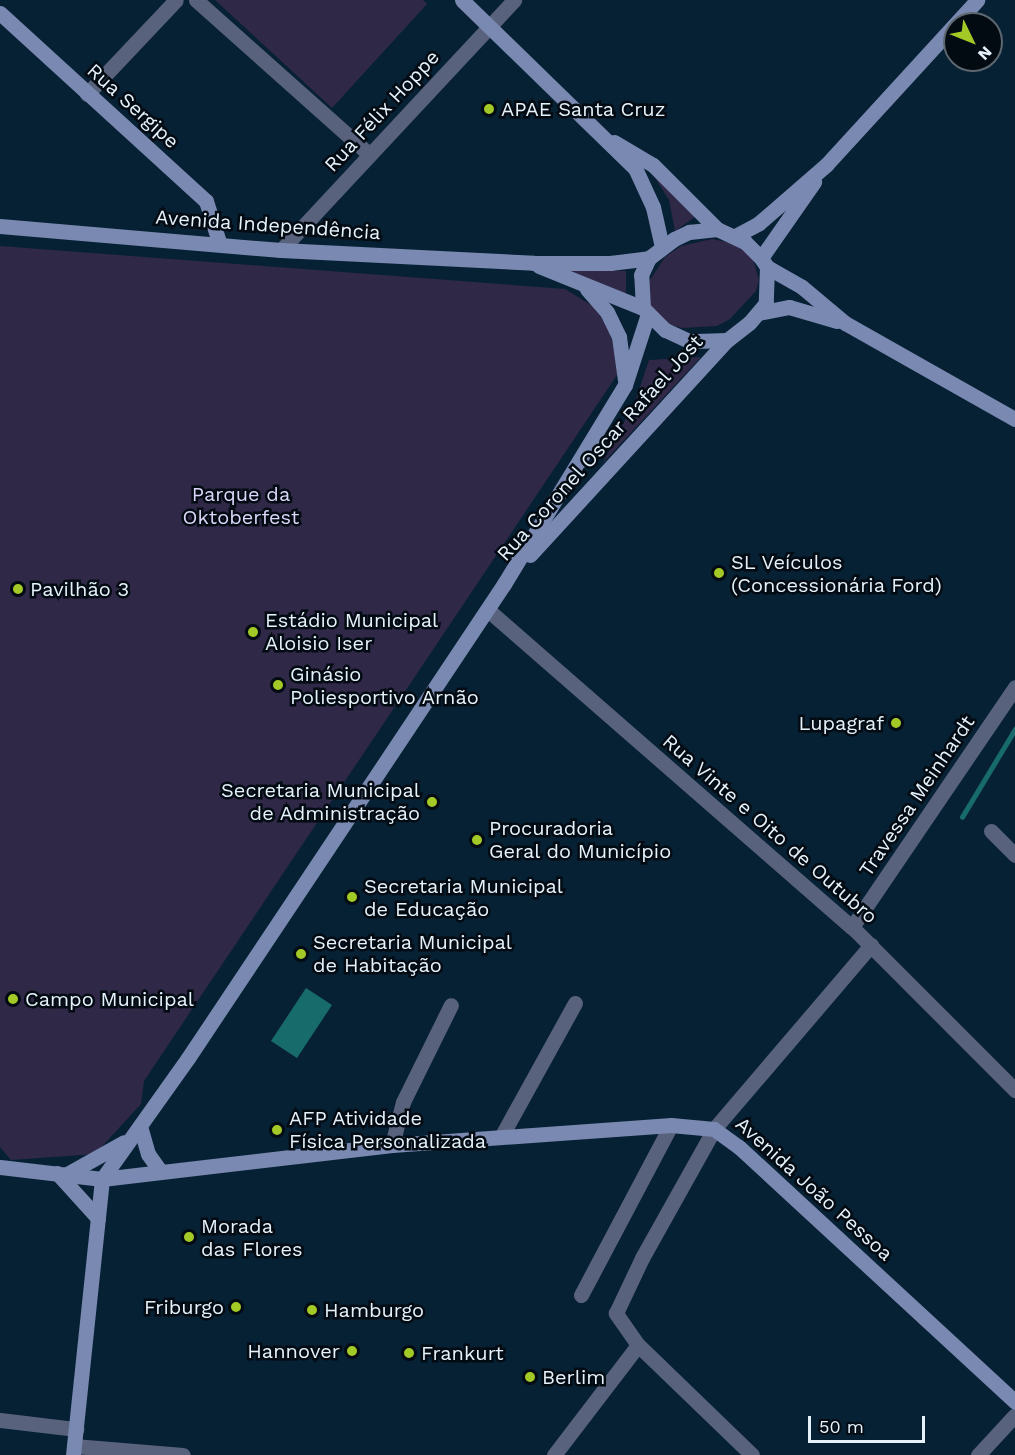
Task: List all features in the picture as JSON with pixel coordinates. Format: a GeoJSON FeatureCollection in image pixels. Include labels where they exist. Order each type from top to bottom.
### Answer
{"type":"FeatureCollection","features":[{"type":"Feature","properties":{"kind":"main road"},"geometry":{"type":"LineString","coordinates":[[462,0],[609,140],[635,168],[647,191],[662,246]]}},
{"type":"Feature","properties":{"kind":"main road"},"geometry":{"type":"LineString","coordinates":[[735,236],[759,223],[826,165],[977,0]]}},
{"type":"Feature","properties":{"kind":"main road","name":"Rua Sergipe"},"geometry":{"type":"LineString","coordinates":[[0,13],[206,201],[219,242]]}},
{"type":"Feature","properties":{"kind":"main road"},"geometry":{"type":"LineString","coordinates":[[609,140],[653,165],[717,229],[735,236],[764,263],[802,287],[845,323],[1015,419]]}},
{"type":"Feature","properties":{"kind":"main road"},"geometry":{"type":"LineString","coordinates":[[717,229],[689,232],[662,246],[649,258],[640,274],[645,311],[682,338],[703,343],[727,340],[766,303],[764,263],[826,165]]}},
{"type":"Feature","properties":{"kind":"main road","name":"Avenida Independência"},"geometry":{"type":"LineString","coordinates":[[0,226],[219,242],[281,250],[534,263],[610,263],[649,258]]}},
{"type":"Feature","properties":{"kind":"main road","name":"Avenida Independência"},"geometry":{"type":"LineString","coordinates":[[534,263],[645,311]]}},
{"type":"Feature","properties":{"kind":"main road"},"geometry":{"type":"LineString","coordinates":[[585,287],[607,312],[619,337],[625,385]]}},
{"type":"Feature","properties":{"kind":"main road"},"geometry":{"type":"LineString","coordinates":[[758,313],[789,307],[845,323]]}},
{"type":"Feature","properties":{"kind":"main road","name":"Rua Coronel Oscar Rafael Jost"},"geometry":{"type":"LineString","coordinates":[[74,1450],[102,1179],[488,610],[625,385],[645,311]]}},
{"type":"Feature","properties":{"kind":"main road","name":"Rua Coronel Oscar Rafael Jost"},"geometry":{"type":"LineString","coordinates":[[504,584],[594,481],[727,340]]}},
{"type":"Feature","properties":{"kind":"main road"},"geometry":{"type":"LineString","coordinates":[[577,462],[594,481]]}},
{"type":"Feature","properties":{"kind":"main road","name":"Avenida João Pessoa"},"geometry":{"type":"LineString","coordinates":[[0,1167],[102,1179],[392,1145],[671,1125],[714,1129],[739,1147],[1015,1402]]}},
{"type":"Feature","properties":{"kind":"main road"},"geometry":{"type":"LineString","coordinates":[[98,1218],[62,1174],[137,1130],[148,1154],[161,1172]]}},
{"type":"Feature","properties":{"kind":"street"},"geometry":{"type":"LineString","coordinates":[[87,94],[176,0]]}},
{"type":"Feature","properties":{"kind":"street"},"geometry":{"type":"LineString","coordinates":[[196,0],[369,154]]}},
{"type":"Feature","properties":{"kind":"street","name":"Rua Félix Hoppe"},"geometry":{"type":"LineString","coordinates":[[281,250],[514,0]]}},
{"type":"Feature","properties":{"kind":"street","name":"Rua Vinte e Oito de Outubro"},"geometry":{"type":"LineString","coordinates":[[488,610],[852,927],[1014,1086]]}},
{"type":"Feature","properties":{"kind":"street","name":"Travessa Meinhardt"},"geometry":{"type":"LineString","coordinates":[[852,927],[1015,687]]}},
{"type":"Feature","properties":{"kind":"street"},"geometry":{"type":"LineString","coordinates":[[991,831],[1015,855]]}},
{"type":"Feature","properties":{"kind":"street"},"geometry":{"type":"LineString","coordinates":[[752,1455],[638,1345],[616,1313],[642,1258],[714,1129],[871,945]]}},
{"type":"Feature","properties":{"kind":"street"},"geometry":{"type":"LineString","coordinates":[[501,1137],[575,1003]]}},
{"type":"Feature","properties":{"kind":"street"},"geometry":{"type":"LineString","coordinates":[[392,1145],[403,1102],[451,1005]]}},
{"type":"Feature","properties":{"kind":"street"},"geometry":{"type":"LineString","coordinates":[[580,1294],[671,1125]]}},
{"type":"Feature","properties":{"kind":"street"},"geometry":{"type":"LineString","coordinates":[[554,1455],[638,1345]]}},
{"type":"Feature","properties":{"kind":"street"},"geometry":{"type":"LineString","coordinates":[[978,1455],[1015,1414]]}},
{"type":"Feature","properties":{"kind":"street"},"geometry":{"type":"LineString","coordinates":[[0,1420],[76,1429]]}},
{"type":"Feature","properties":{"kind":"street"},"geometry":{"type":"LineString","coordinates":[[74,1450],[183,1455]]}},
{"type":"Feature","properties":{"kind":"green space"},"geometry":{"type":"Polygon","coordinates":[[[215,0],[423,0],[427,4],[332,108],[215,0]]]}},
{"type":"Feature","properties":{"kind":"green space"},"geometry":{"type":"Polygon","coordinates":[[[652,173],[699,214],[675,231],[669,200],[652,173]]]}},
{"type":"Feature","properties":{"kind":"green space"},"geometry":{"type":"Polygon","coordinates":[[[712,239],[736,244],[753,259],[759,280],[756,291],[730,319],[717,326],[682,328],[669,324],[650,308],[648,283],[665,257],[681,246],[712,239]]]}},
{"type":"Feature","properties":{"kind":"green space","name":"Parque da Oktoberfest"},"geometry":{"type":"Polygon","coordinates":[[[0,246],[565,289],[596,308],[610,332],[619,372],[144,1081],[141,1104],[95,1154],[11,1160],[0,1147],[0,246]]]}},
{"type":"Feature","properties":{"kind":"green space"},"geometry":{"type":"Polygon","coordinates":[[[557,269],[626,271],[626,299],[557,269]]]}},
{"type":"Feature","properties":{"kind":"green space"},"geometry":{"type":"Polygon","coordinates":[[[701,357],[602,464],[636,399],[649,360],[701,357]]]}},
{"type":"Feature","properties":{"kind":"shaded area"},"geometry":{"type":"Polygon","coordinates":[[[306,988],[332,1005],[297,1058],[271,1041],[306,988]]]}},
{"type":"Feature","properties":{"kind":"waterway"},"geometry":{"type":"LineString","coordinates":[[962,817],[1015,729]]}},
{"type":"Feature","properties":{"kind":"place","name":"APAE Santa Cruz"},"geometry":{"type":"Point","coordinates":[489,109]}},
{"type":"Feature","properties":{"kind":"place","name":"SL Veículos (Concessionária Ford)"},"geometry":{"type":"Point","coordinates":[719,573]}},
{"type":"Feature","properties":{"kind":"place","name":"Pavilhão 3"},"geometry":{"type":"Point","coordinates":[18,589]}},
{"type":"Feature","properties":{"kind":"place","name":"Estádio Municipal Aloisio Iser"},"geometry":{"type":"Point","coordinates":[253,632]}},
{"type":"Feature","properties":{"kind":"place","name":"Ginásio Poliesportivo Arnão"},"geometry":{"type":"Point","coordinates":[278,685]}},
{"type":"Feature","properties":{"kind":"place","name":"Lupagraf"},"geometry":{"type":"Point","coordinates":[896,723]}},
{"type":"Feature","properties":{"kind":"place","name":"Secretaria Municipal de Administração"},"geometry":{"type":"Point","coordinates":[432,802]}},
{"type":"Feature","properties":{"kind":"place","name":"Procuradoria Geral do Município"},"geometry":{"type":"Point","coordinates":[477,840]}},
{"type":"Feature","properties":{"kind":"place","name":"Secretaria Municipal de Educação"},"geometry":{"type":"Point","coordinates":[352,897]}},
{"type":"Feature","properties":{"kind":"place","name":"Secretaria Municipal de Habitação"},"geometry":{"type":"Point","coordinates":[301,954]}},
{"type":"Feature","properties":{"kind":"place","name":"Campo Municipal"},"geometry":{"type":"Point","coordinates":[13,999]}},
{"type":"Feature","properties":{"kind":"place","name":"AFP Atividade Física Personalizada"},"geometry":{"type":"Point","coordinates":[277,1130]}},
{"type":"Feature","properties":{"kind":"place","name":"Morada das Flores"},"geometry":{"type":"Point","coordinates":[189,1237]}},
{"type":"Feature","properties":{"kind":"place","name":"Friburgo"},"geometry":{"type":"Point","coordinates":[236,1307]}},
{"type":"Feature","properties":{"kind":"place","name":"Hamburgo"},"geometry":{"type":"Point","coordinates":[312,1310]}},
{"type":"Feature","properties":{"kind":"place","name":"Hannover"},"geometry":{"type":"Point","coordinates":[352,1351]}},
{"type":"Feature","properties":{"kind":"place","name":"Frankurt"},"geometry":{"type":"Point","coordinates":[409,1353]}},
{"type":"Feature","properties":{"kind":"place","name":"Berlim"},"geometry":{"type":"Point","coordinates":[530,1377]}}]}
